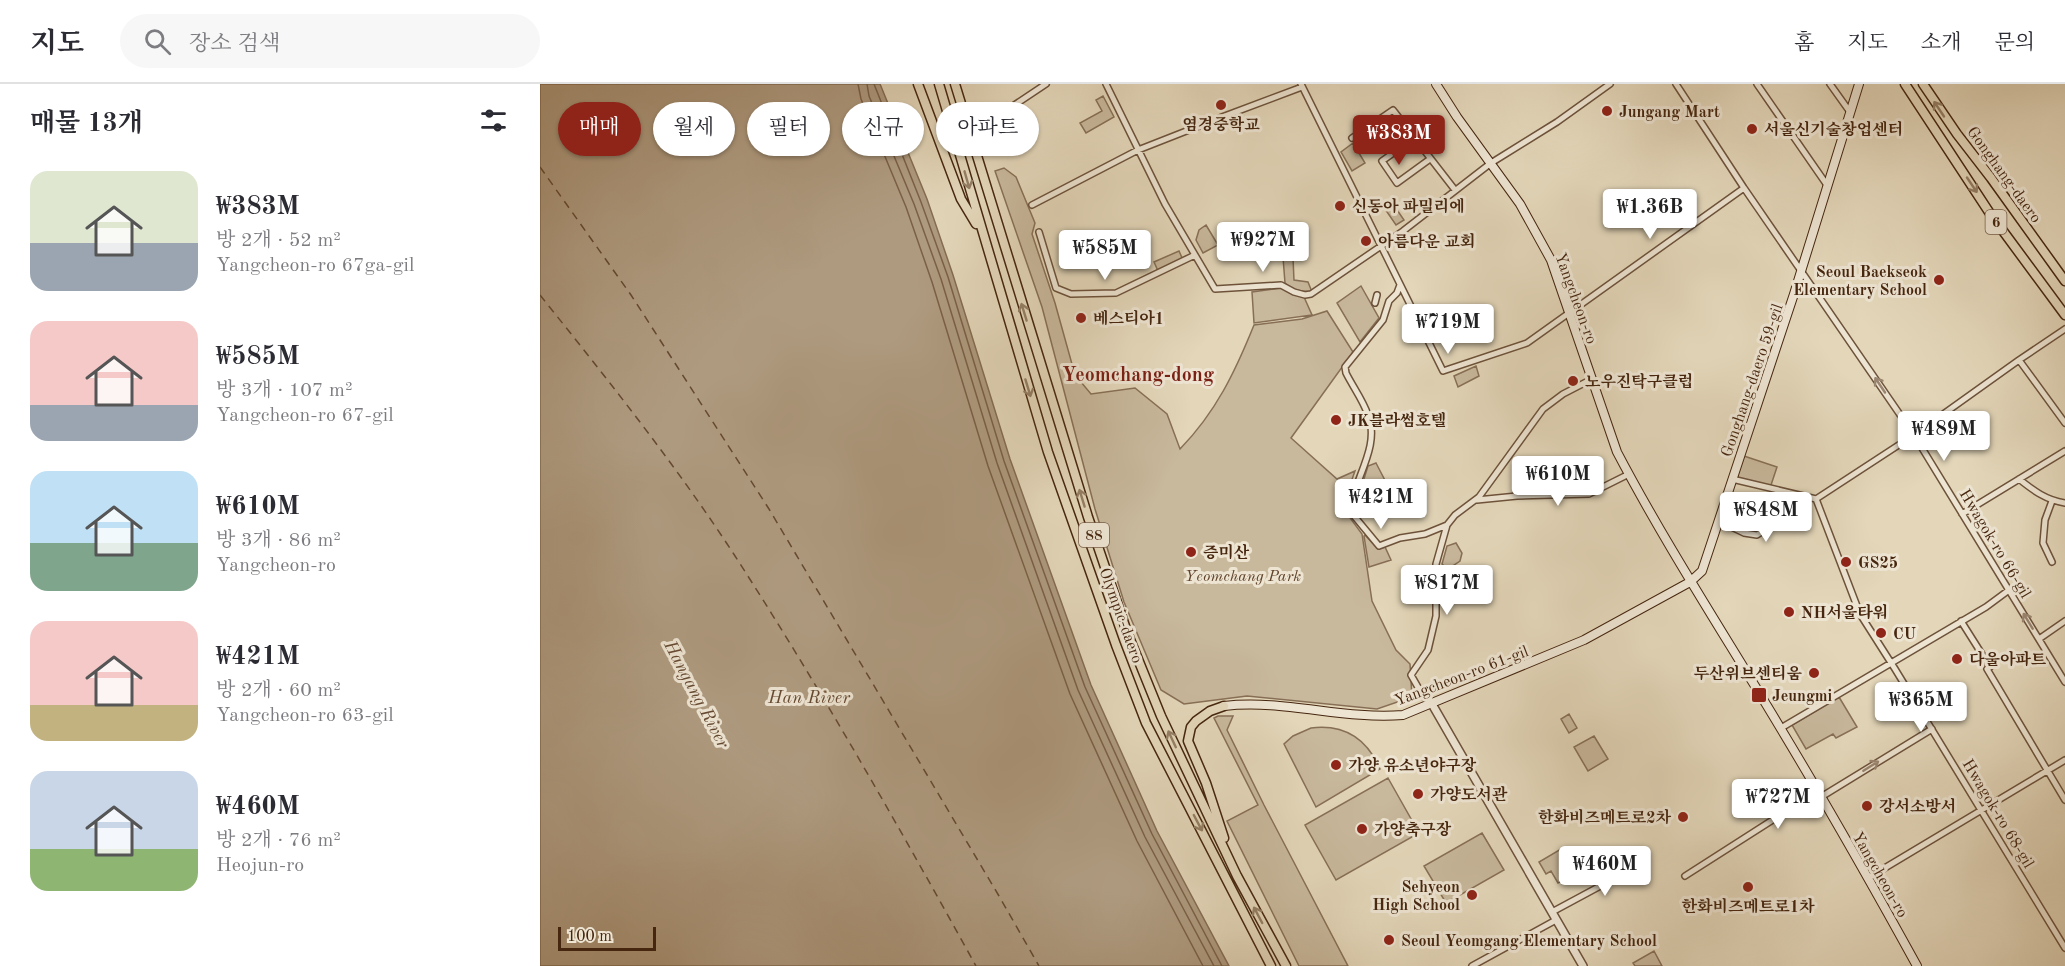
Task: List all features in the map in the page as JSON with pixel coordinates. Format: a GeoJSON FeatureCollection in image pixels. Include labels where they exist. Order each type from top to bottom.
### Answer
{"type":"FeatureCollection","features":[{"type":"Feature","properties":{"kind":"main road"},"geometry":{"type":"LineString","coordinates":[[918,84],[962,198],[983,236]]}},
{"type":"Feature","properties":{"kind":"main road","name":"Olympic-daero"},"geometry":{"type":"LineString","coordinates":[[939,84],[1047,452],[1146,723],[1271,966]]}},
{"type":"Feature","properties":{"kind":"main road","name":"Olympic-daero"},"geometry":{"type":"LineString","coordinates":[[955,84],[1080,494],[1127,632],[1161,716],[1237,876],[1286,966]]}},
{"type":"Feature","properties":{"kind":"main road","name":"Yangcheon-ro"},"geometry":{"type":"LineString","coordinates":[[1436,84],[1520,204],[1551,260],[1617,452],[1690,582],[1781,728],[1917,966]]}},
{"type":"Feature","properties":{"kind":"main road","name":"Gonghang-daero 59-gil"},"geometry":{"type":"LineString","coordinates":[[1690,582],[1702,571],[1719,521],[1859,84]]}},
{"type":"Feature","properties":{"kind":"main road","name":"Gonghang-daero"},"geometry":{"type":"LineString","coordinates":[[1905,84],[1989,212],[2065,315]]}},
{"type":"Feature","properties":{"kind":"main road","name":"Gonghang-daero"},"geometry":{"type":"LineString","coordinates":[[1923,84],[1956,134],[1991,178],[2065,281]]}},
{"type":"Feature","properties":{"kind":"main road","name":"Yangcheon-ro 61-gil"},"geometry":{"type":"LineString","coordinates":[[1224,706],[1281,707],[1379,717],[1403,715],[1584,640],[1690,582]]}},
{"type":"Feature","properties":{"kind":"main road"},"geometry":{"type":"LineString","coordinates":[[1224,706],[1210,711],[1196,721],[1191,727],[1188,741],[1206,783],[1237,876]]}},
{"type":"Feature","properties":{"kind":"street"},"geometry":{"type":"LineString","coordinates":[[1019,102],[1046,84]]}},
{"type":"Feature","properties":{"kind":"street"},"geometry":{"type":"LineString","coordinates":[[1106,84],[1138,150],[1215,288],[1281,285],[1305,295],[1311,294],[1380,247],[1491,163],[1557,122],[1610,84]]}},
{"type":"Feature","properties":{"kind":"street","name":"Hwagok-ro 66-gil"},"geometry":{"type":"LineString","coordinates":[[1676,84],[1744,188],[1914,435],[2065,682]]}},
{"type":"Feature","properties":{"kind":"street"},"geometry":{"type":"LineString","coordinates":[[1757,84],[1827,185]]}},
{"type":"Feature","properties":{"kind":"street"},"geometry":{"type":"LineString","coordinates":[[1830,84],[1850,112]]}},
{"type":"Feature","properties":{"kind":"street"},"geometry":{"type":"LineString","coordinates":[[1032,205],[1138,150],[1301,86],[1443,371],[1527,343],[1744,188]]}},
{"type":"Feature","properties":{"kind":"street"},"geometry":{"type":"LineString","coordinates":[[1352,138],[1393,110],[1413,139],[1455,190]]}},
{"type":"Feature","properties":{"kind":"street"},"geometry":{"type":"LineString","coordinates":[[1413,139],[1382,161],[1397,183],[1430,159]]}},
{"type":"Feature","properties":{"kind":"street"},"geometry":{"type":"LineString","coordinates":[[1039,232],[1056,288],[1071,294],[1116,293],[1195,255]]}},
{"type":"Feature","properties":{"kind":"street"},"geometry":{"type":"LineString","coordinates":[[1400,285],[1397,293],[1389,301],[1383,320],[1345,367],[1369,416],[1372,432],[1369,450],[1351,501],[1350,511],[1380,546],[1400,538],[1425,534],[1447,525]]}},
{"type":"Feature","properties":{"kind":"street"},"geometry":{"type":"LineString","coordinates":[[1375,303],[1377,295]]}},
{"type":"Feature","properties":{"kind":"street"},"geometry":{"type":"LineString","coordinates":[[1816,499],[1914,435],[2065,329]]}},
{"type":"Feature","properties":{"kind":"street"},"geometry":{"type":"LineString","coordinates":[[2019,360],[2065,423]]}},
{"type":"Feature","properties":{"kind":"street"},"geometry":{"type":"LineString","coordinates":[[1583,966],[1432,704],[1423,696],[1412,675],[1428,650],[1436,616],[1436,564],[1447,525],[1455,515],[1479,498],[1543,409],[1563,394],[1592,379]]}},
{"type":"Feature","properties":{"kind":"street"},"geometry":{"type":"LineString","coordinates":[[1962,514],[2065,451]]}},
{"type":"Feature","properties":{"kind":"street"},"geometry":{"type":"LineString","coordinates":[[1475,500],[1589,494],[1629,474]]}},
{"type":"Feature","properties":{"kind":"street","name":"Gonghang-daero 59-gil"},"geometry":{"type":"LineString","coordinates":[[1732,479],[1816,499]]}},
{"type":"Feature","properties":{"kind":"street"},"geometry":{"type":"LineString","coordinates":[[2019,479],[2035,493],[2052,501],[2065,503]]}},
{"type":"Feature","properties":{"kind":"street"},"geometry":{"type":"LineString","coordinates":[[1719,521],[1744,533],[1757,535],[1763,531],[1778,490]]}},
{"type":"Feature","properties":{"kind":"street","name":"Hwagok-ro 68-gil"},"geometry":{"type":"LineString","coordinates":[[1816,499],[1860,614],[2065,948]]}},
{"type":"Feature","properties":{"kind":"street"},"geometry":{"type":"LineString","coordinates":[[2052,501],[2045,520],[2043,543],[2052,562]]}},
{"type":"Feature","properties":{"kind":"street"},"geometry":{"type":"LineString","coordinates":[[1781,728],[1986,607],[2009,590]]}},
{"type":"Feature","properties":{"kind":"street"},"geometry":{"type":"LineString","coordinates":[[1961,621],[1990,667],[1987,669],[2065,800]]}},
{"type":"Feature","properties":{"kind":"street"},"geometry":{"type":"LineString","coordinates":[[2039,639],[2065,621]]}},
{"type":"Feature","properties":{"kind":"street"},"geometry":{"type":"LineString","coordinates":[[1684,876],[1726,849],[1932,729]]}},
{"type":"Feature","properties":{"kind":"street"},"geometry":{"type":"LineString","coordinates":[[1868,878],[2065,760]]}},
{"type":"Feature","properties":{"kind":"street"},"geometry":{"type":"LineString","coordinates":[[1552,912],[1637,868]]}},
{"type":"Feature","properties":{"kind":"street"},"geometry":{"type":"LineString","coordinates":[[1472,966],[1556,920]]}},
{"type":"Feature","properties":{"kind":"green space"},"geometry":{"type":"Polygon","coordinates":[[[1103,96],[1114,117],[1086,133],[1080,123],[1102,111],[1096,100],[1103,96]]]}},
{"type":"Feature","properties":{"kind":"green space"},"geometry":{"type":"Polygon","coordinates":[[[1353,143],[1365,163],[1352,171],[1341,152],[1353,143]]]}},
{"type":"Feature","properties":{"kind":"green space","name":"Yeomchang Park"},"geometry":{"type":"Polygon","coordinates":[[[1004,168],[1016,177],[1035,223],[1032,234],[1055,303],[1075,375],[1091,394],[1135,388],[1167,414],[1180,449],[1204,421],[1223,391],[1254,325],[1302,319],[1327,311],[1353,352],[1291,438],[1337,479],[1355,471],[1345,499],[1345,511],[1362,534],[1372,601],[1396,650],[1410,664],[1412,697],[1377,709],[1247,696],[1184,704],[1161,690],[1124,602],[1095,509],[1042,307],[995,171],[1004,168]]]}},
{"type":"Feature","properties":{"kind":"green space"},"geometry":{"type":"Polygon","coordinates":[[[1393,204],[1404,220],[1396,225],[1385,209],[1393,204]]]}},
{"type":"Feature","properties":{"kind":"green space"},"geometry":{"type":"Polygon","coordinates":[[[1206,225],[1218,245],[1203,253],[1196,240],[1199,230],[1206,225]]]}},
{"type":"Feature","properties":{"kind":"green space"},"geometry":{"type":"Polygon","coordinates":[[[1179,251],[1183,260],[1158,271],[1154,262],[1179,251]]]}},
{"type":"Feature","properties":{"kind":"green space"},"geometry":{"type":"Polygon","coordinates":[[[1283,257],[1293,258],[1294,280],[1308,282],[1312,292],[1294,290],[1285,283],[1283,257]]]}},
{"type":"Feature","properties":{"kind":"green space"},"geometry":{"type":"Polygon","coordinates":[[[1361,286],[1379,318],[1360,342],[1337,303],[1361,286]]]}},
{"type":"Feature","properties":{"kind":"green space"},"geometry":{"type":"Polygon","coordinates":[[[1281,288],[1304,297],[1312,315],[1254,323],[1252,292],[1281,288]]]}},
{"type":"Feature","properties":{"kind":"green space"},"geometry":{"type":"Polygon","coordinates":[[[1476,366],[1479,376],[1458,387],[1454,376],[1476,366]]]}},
{"type":"Feature","properties":{"kind":"green space"},"geometry":{"type":"Polygon","coordinates":[[[1741,455],[1777,467],[1770,488],[1733,478],[1741,455]]]}},
{"type":"Feature","properties":{"kind":"green space"},"geometry":{"type":"Polygon","coordinates":[[[1376,463],[1391,492],[1354,511],[1368,466],[1376,463]]]}},
{"type":"Feature","properties":{"kind":"green space"},"geometry":{"type":"Polygon","coordinates":[[[1573,473],[1580,488],[1552,491],[1549,480],[1573,473]]]}},
{"type":"Feature","properties":{"kind":"green space"},"geometry":{"type":"Polygon","coordinates":[[[1365,535],[1378,549],[1385,547],[1391,560],[1369,567],[1365,535]]]}},
{"type":"Feature","properties":{"kind":"green space"},"geometry":{"type":"Polygon","coordinates":[[[1456,543],[1462,553],[1460,561],[1448,569],[1442,564],[1447,546],[1456,543]]]}},
{"type":"Feature","properties":{"kind":"green space"},"geometry":{"type":"Polygon","coordinates":[[[1839,697],[1857,727],[1836,738],[1833,734],[1806,749],[1792,725],[1839,697]]]}},
{"type":"Feature","properties":{"kind":"green space"},"geometry":{"type":"Polygon","coordinates":[[[1569,714],[1577,728],[1569,733],[1561,719],[1569,714]]]}},
{"type":"Feature","properties":{"kind":"green space"},"geometry":{"type":"Polygon","coordinates":[[[1233,716],[1227,730],[1348,966],[1299,966],[1227,821],[1258,805],[1214,718],[1233,716]]]}},
{"type":"Feature","properties":{"kind":"green space","name":"가양 유소년야구장"},"geometry":{"type":"Polygon","coordinates":[[[1311,728],[1334,728],[1353,736],[1368,749],[1380,769],[1316,807],[1284,744],[1293,736],[1311,728]]]}},
{"type":"Feature","properties":{"kind":"green space"},"geometry":{"type":"Polygon","coordinates":[[[1594,736],[1608,759],[1588,771],[1574,747],[1594,736]]]}},
{"type":"Feature","properties":{"kind":"green space","name":"가양축구장"},"geometry":{"type":"Polygon","coordinates":[[[1388,778],[1419,833],[1336,880],[1305,825],[1388,778]]]}},
{"type":"Feature","properties":{"kind":"green space"},"geometry":{"type":"Polygon","coordinates":[[[1482,833],[1504,870],[1446,903],[1424,866],[1482,833]]]}},
{"type":"Feature","properties":{"kind":"green space"},"geometry":{"type":"Polygon","coordinates":[[[1561,849],[1568,862],[1563,865],[1569,862],[1575,874],[1558,883],[1551,871],[1546,874],[1539,862],[1561,849]]]}},
{"type":"Feature","properties":{"kind":"green space"},"geometry":{"type":"Polygon","coordinates":[[[1654,951],[1662,966],[1635,966],[1633,963],[1654,951]]]}},
{"type":"Feature","properties":{"kind":"water","name":"Han River"},"geometry":{"type":"Polygon","coordinates":[[[540,84],[880,84],[887,102],[842,102],[842,156],[909,156],[953,275],[1010,459],[1091,685],[1157,831],[1229,966],[540,966],[540,84]]]}},
{"type":"Feature","properties":{"kind":"ferry route"},"geometry":{"type":"LineString","coordinates":[[540,167],[631,295],[769,509],[1039,966]]}},
{"type":"Feature","properties":{"kind":"ferry route"},"geometry":{"type":"LineString","coordinates":[[540,295],[665,456],[735,556],[859,759],[976,966]]}},
{"type":"Feature","properties":{"kind":"place","name":"염경중학교"},"geometry":{"type":"Point","coordinates":[1221,105]}},
{"type":"Feature","properties":{"kind":"place","name":"Jungang Mart"},"geometry":{"type":"Point","coordinates":[1607,111]}},
{"type":"Feature","properties":{"kind":"place","name":"서울신기술창업센터"},"geometry":{"type":"Point","coordinates":[1752,129]}},
{"type":"Feature","properties":{"kind":"place","name":"신동아 파밀리에"},"geometry":{"type":"Point","coordinates":[1340,206]}},
{"type":"Feature","properties":{"kind":"place","name":"아름다운 교회"},"geometry":{"type":"Point","coordinates":[1366,241]}},
{"type":"Feature","properties":{"kind":"place","name":"Seoul Baekseok Elementary School"},"geometry":{"type":"Point","coordinates":[1939,280]}},
{"type":"Feature","properties":{"kind":"place","name":"베스티아1"},"geometry":{"type":"Point","coordinates":[1081,318]}},
{"type":"Feature","properties":{"kind":"place","name":"노우진탁구클럽"},"geometry":{"type":"Point","coordinates":[1573,381]}},
{"type":"Feature","properties":{"kind":"place","name":"JK블라썸호텔"},"geometry":{"type":"Point","coordinates":[1336,420]}},
{"type":"Feature","properties":{"kind":"place","name":"증미산"},"geometry":{"type":"Point","coordinates":[1191,552]}},
{"type":"Feature","properties":{"kind":"place","name":"GS25"},"geometry":{"type":"Point","coordinates":[1846,562]}},
{"type":"Feature","properties":{"kind":"place","name":"NH서울타워"},"geometry":{"type":"Point","coordinates":[1789,612]}},
{"type":"Feature","properties":{"kind":"place","name":"CU"},"geometry":{"type":"Point","coordinates":[1881,633]}},
{"type":"Feature","properties":{"kind":"place","name":"다울아파트"},"geometry":{"type":"Point","coordinates":[1957,659]}},
{"type":"Feature","properties":{"kind":"place","name":"두산위브센티움"},"geometry":{"type":"Point","coordinates":[1814,673]}},
{"type":"Feature","properties":{"kind":"place","name":"Jeungmi"},"geometry":{"type":"Point","coordinates":[1759,695]}},
{"type":"Feature","properties":{"kind":"place","name":"가양 유소년야구장"},"geometry":{"type":"Point","coordinates":[1336,765]}},
{"type":"Feature","properties":{"kind":"place","name":"가양도서관"},"geometry":{"type":"Point","coordinates":[1418,794]}},
{"type":"Feature","properties":{"kind":"place","name":"강서소방서"},"geometry":{"type":"Point","coordinates":[1867,806]}},
{"type":"Feature","properties":{"kind":"place","name":"한화비즈메트로2차"},"geometry":{"type":"Point","coordinates":[1683,817]}},
{"type":"Feature","properties":{"kind":"place","name":"가양축구장"},"geometry":{"type":"Point","coordinates":[1362,829]}},
{"type":"Feature","properties":{"kind":"place","name":"한화비즈메트로1차"},"geometry":{"type":"Point","coordinates":[1748,887]}},
{"type":"Feature","properties":{"kind":"place","name":"Sehyeon High School"},"geometry":{"type":"Point","coordinates":[1472,895]}},
{"type":"Feature","properties":{"kind":"place","name":"Seoul Yeomgang Elementary School"},"geometry":{"type":"Point","coordinates":[1389,940]}},
{"type":"Feature","properties":{"kind":"district","name":"Yeomchang-dong"},"geometry":{"type":"Point","coordinates":[1138,374]}},
{"type":"Feature","properties":{"kind":"water label","name":"Hangang River"},"geometry":{"type":"Point","coordinates":[697,694]}}]}
